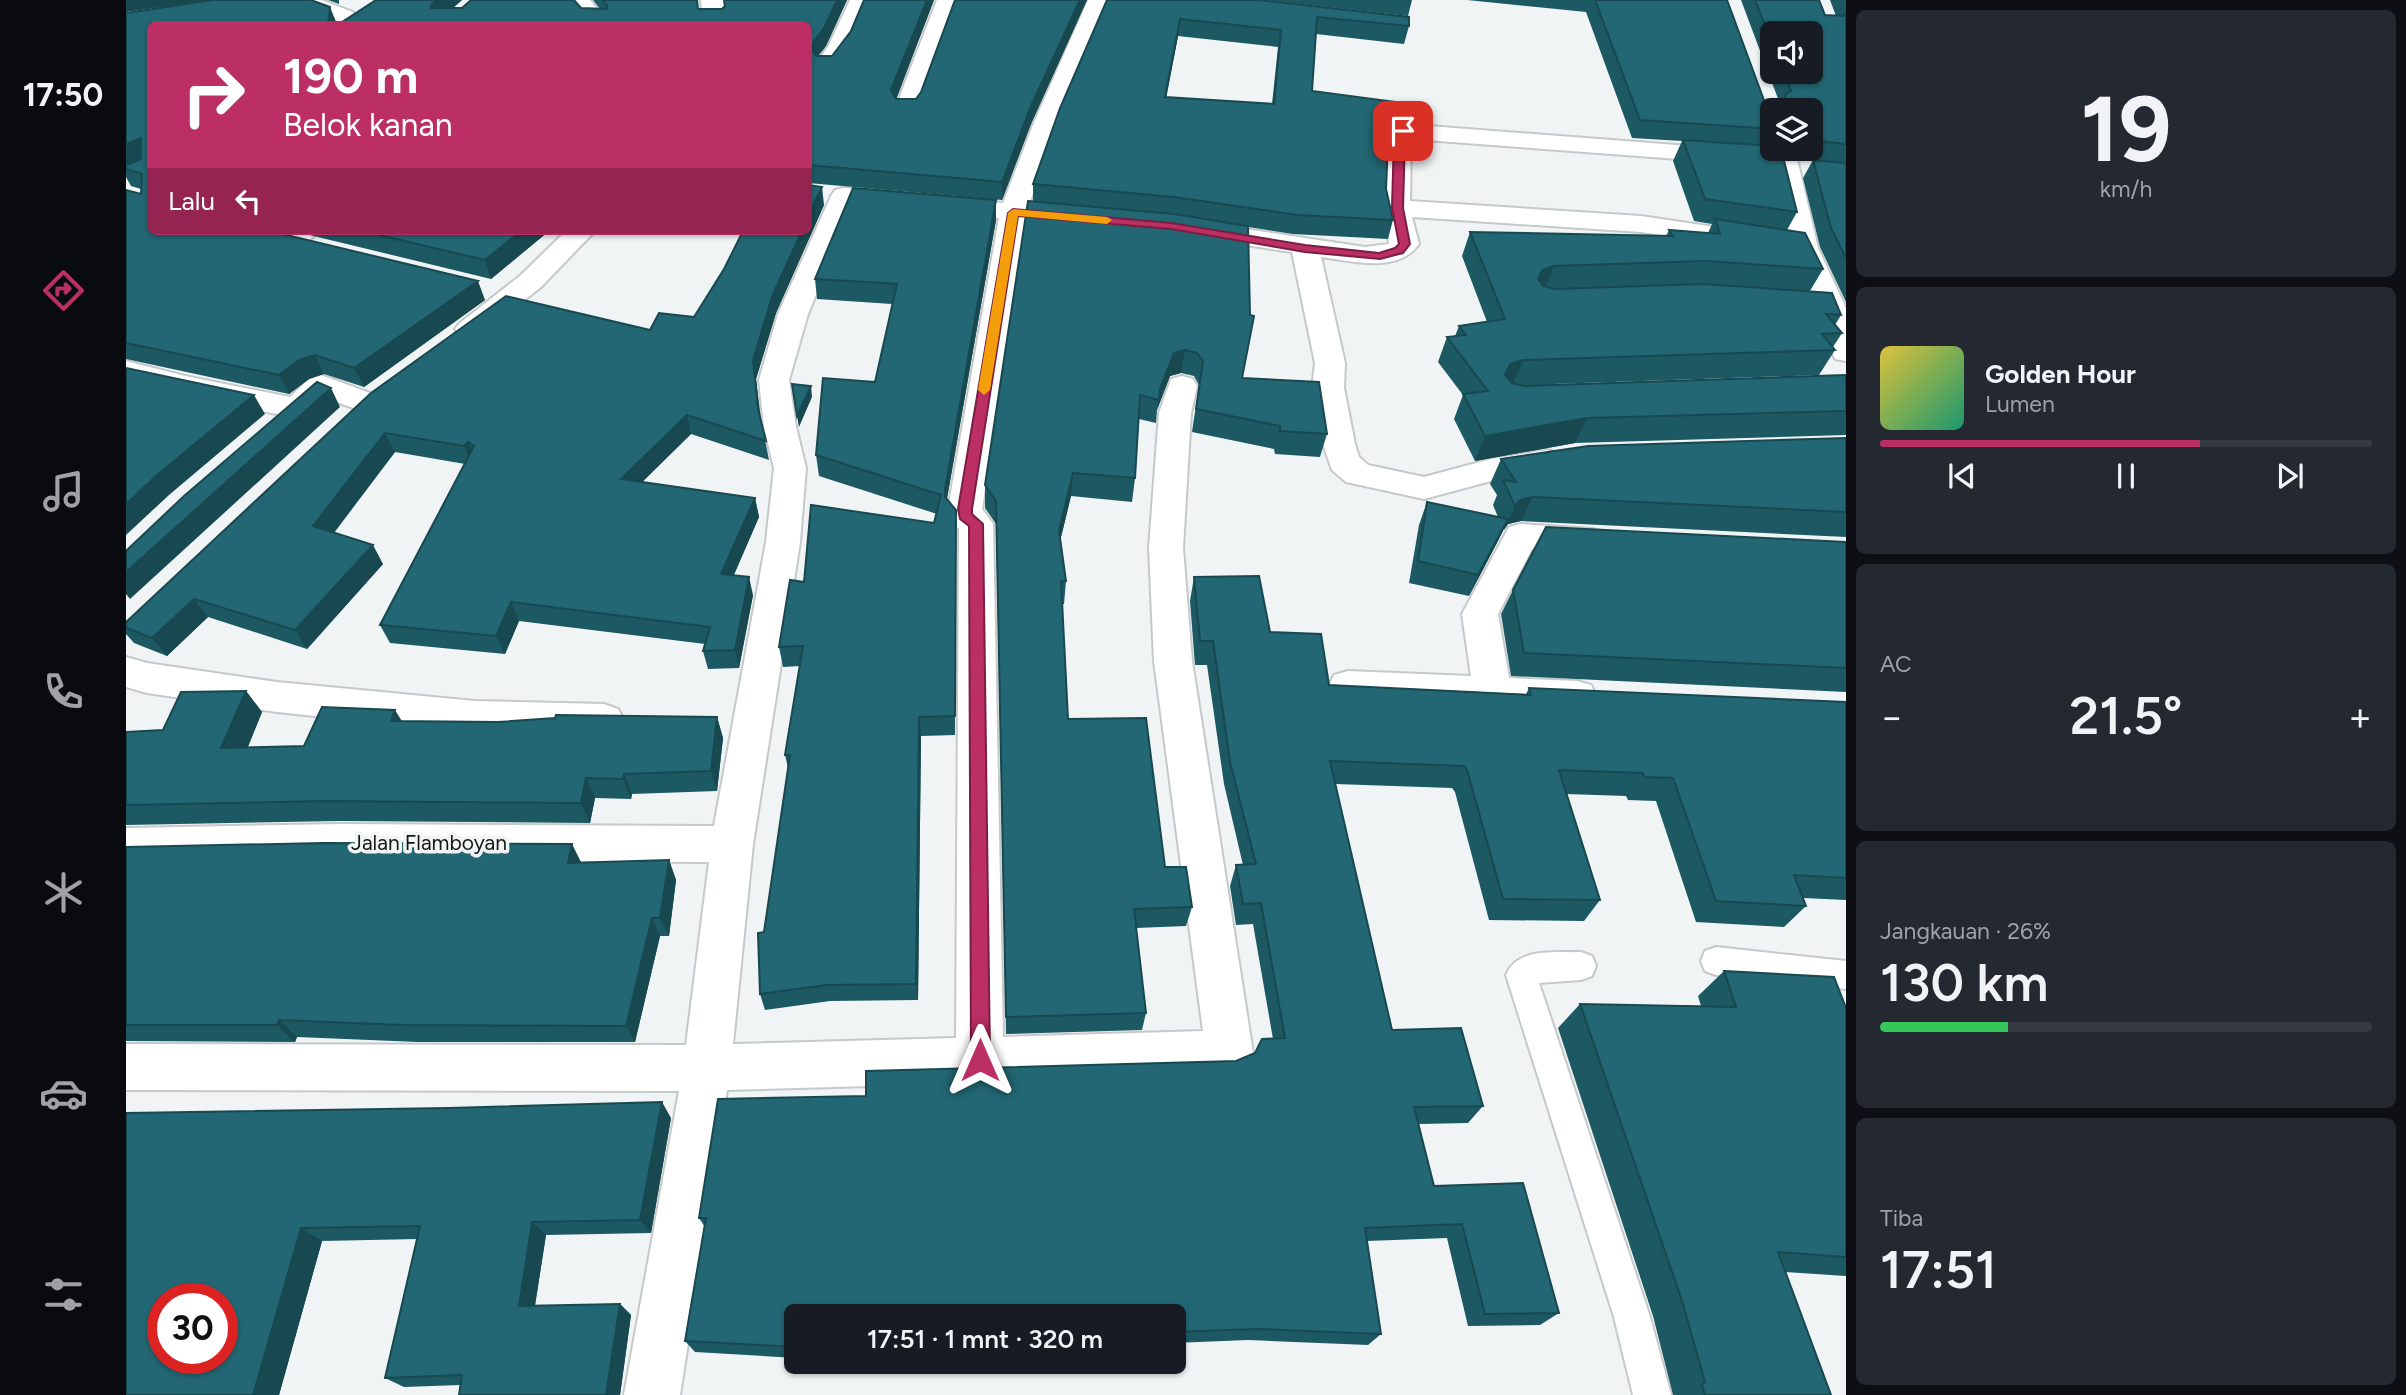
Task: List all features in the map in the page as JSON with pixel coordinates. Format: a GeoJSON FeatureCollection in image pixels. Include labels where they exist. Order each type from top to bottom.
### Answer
{"type":"FeatureCollection","features":[{"type":"Feature","properties":{"kind":"street"},"geometry":{"type":"LineString","coordinates":[[301,0],[345,17]]}},
{"type":"Feature","properties":{"kind":"street"},"geometry":{"type":"LineString","coordinates":[[579,0],[596,21]]}},
{"type":"Feature","properties":{"kind":"street"},"geometry":{"type":"LineString","coordinates":[[712,0],[714,21]]}},
{"type":"Feature","properties":{"kind":"street"},"geometry":{"type":"LineString","coordinates":[[827,66],[862,0]]}},
{"type":"Feature","properties":{"kind":"street"},"geometry":{"type":"LineString","coordinates":[[907,109],[948,0]]}},
{"type":"Feature","properties":{"kind":"street"},"geometry":{"type":"LineString","coordinates":[[980,1060],[976,524],[965,516],[965,509],[1013,213],[1045,125],[1099,0]]}},
{"type":"Feature","properties":{"kind":"street"},"geometry":{"type":"LineString","coordinates":[[1171,226],[1305,248],[1380,256],[1399,250],[1405,244],[1397,208],[1399,136],[1403,131],[1760,159]]}},
{"type":"Feature","properties":{"kind":"street"},"geometry":{"type":"LineString","coordinates":[[1790,161],[1804,248],[1818,306],[1846,352]]}},
{"type":"Feature","properties":{"kind":"street"},"geometry":{"type":"LineString","coordinates":[[652,1395],[707,1068],[732,845],[783,542],[790,468],[780,427],[774,380],[832,195],[1104,220]]}},
{"type":"Feature","properties":{"kind":"street"},"geometry":{"type":"LineString","coordinates":[[1397,208],[1641,224],[1804,248]]}},
{"type":"Feature","properties":{"kind":"street"},"geometry":{"type":"LineString","coordinates":[[443,349],[513,296],[577,235]]}},
{"type":"Feature","properties":{"kind":"street"},"geometry":{"type":"LineString","coordinates":[[284,236],[327,252]]}},
{"type":"Feature","properties":{"kind":"street"},"geometry":{"type":"LineString","coordinates":[[1305,248],[1329,363],[1328,388],[1342,456],[1349,469],[1359,474],[1424,488],[1491,470],[1575,457]]}},
{"type":"Feature","properties":{"kind":"street"},"geometry":{"type":"LineString","coordinates":[[473,286],[513,296]]}},
{"type":"Feature","properties":{"kind":"street"},"geometry":{"type":"LineString","coordinates":[[126,371],[297,408]]}},
{"type":"Feature","properties":{"kind":"street"},"geometry":{"type":"LineString","coordinates":[[266,434],[321,385],[368,404]]}},
{"type":"Feature","properties":{"kind":"street"},"geometry":{"type":"LineString","coordinates":[[126,1067],[707,1068],[1229,1053],[1173,661],[1166,548],[1175,413],[1182,386]]}},
{"type":"Feature","properties":{"kind":"street"},"geometry":{"type":"LineString","coordinates":[[1492,691],[1480,614],[1521,536],[1629,543]]}},
{"type":"Feature","properties":{"kind":"street"},"geometry":{"type":"LineString","coordinates":[[126,672],[147,678],[277,697],[475,717],[642,720]]}},
{"type":"Feature","properties":{"kind":"street"},"geometry":{"type":"LineString","coordinates":[[1348,686],[1614,698]]}},
{"type":"Feature","properties":{"kind":"street"},"geometry":{"type":"LineString","coordinates":[[710,721],[751,720]]}},
{"type":"Feature","properties":{"kind":"street","name":"Jalan Flamboyan"},"geometry":{"type":"LineString","coordinates":[[126,846],[340,842],[732,845]]}},
{"type":"Feature","properties":{"kind":"lane"},"geometry":{"type":"LineString","coordinates":[[1716,961],[1846,975]]}},
{"type":"Feature","properties":{"kind":"lane"},"geometry":{"type":"LineString","coordinates":[[1581,966],[1527,969],[1521,975],[1632,1317],[1652,1395]]}},
{"type":"Feature","properties":{"kind":"building"},"geometry":{"type":"Polygon","coordinates":[[[213,0],[311,0],[330,7],[328,21],[147,21],[147,235],[287,235],[478,281],[354,368],[315,355],[299,360],[279,375],[126,343],[126,190],[141,194],[142,174],[126,169],[126,165],[141,159],[141,138],[126,144],[126,13],[213,0]]]}},
{"type":"Feature","properties":{"kind":"building"},"geometry":{"type":"Polygon","coordinates":[[[376,0],[437,0],[431,8],[462,8],[471,0],[574,0],[581,8],[607,9],[603,0],[697,0],[698,9],[722,9],[725,6],[724,0],[837,0],[824,28],[812,44],[812,21],[344,21],[376,0]]]}},
{"type":"Feature","properties":{"kind":"building"},"geometry":{"type":"Polygon","coordinates":[[[864,0],[927,0],[891,90],[896,99],[916,99],[955,0],[1080,0],[1031,106],[1002,182],[812,165],[812,50],[816,56],[832,56],[851,31],[864,0]]]}},
{"type":"Feature","properties":{"kind":"building"},"geometry":{"type":"Polygon","coordinates":[[[1107,0],[1258,0],[1409,17],[1409,26],[1317,17],[1312,91],[1396,102],[1389,118],[1386,189],[1393,220],[1297,215],[1174,197],[1033,184],[1060,108],[1107,0]],[[1180,19],[1165,97],[1274,104],[1281,30],[1180,19]]]}},
{"type":"Feature","properties":{"kind":"building"},"geometry":{"type":"Polygon","coordinates":[[[1595,0],[1727,0],[1763,98],[1760,98],[1760,128],[1640,120],[1595,0]]]}},
{"type":"Feature","properties":{"kind":"building"},"geometry":{"type":"Polygon","coordinates":[[[1755,0],[1819,0],[1825,15],[1844,16],[1846,13],[1846,144],[1823,141],[1823,98],[1785,98],[1791,91],[1788,84],[1823,84],[1823,21],[1763,21],[1755,0]]]}},
{"type":"Feature","properties":{"kind":"building"},"geometry":{"type":"Polygon","coordinates":[[[1683,140],[1760,145],[1760,161],[1784,161],[1797,212],[1705,199],[1683,140]]]}},
{"type":"Feature","properties":{"kind":"building"},"geometry":{"type":"Polygon","coordinates":[[[1813,161],[1846,163],[1846,258],[1831,228],[1813,161]]]}},
{"type":"Feature","properties":{"kind":"building"},"geometry":{"type":"Polygon","coordinates":[[[812,186],[822,187],[812,208],[812,186]]]}},
{"type":"Feature","properties":{"kind":"building"},"geometry":{"type":"Polygon","coordinates":[[[853,188],[996,200],[945,489],[945,497],[956,510],[955,716],[919,717],[916,984],[826,985],[760,994],[758,933],[764,932],[790,755],[785,755],[803,646],[779,647],[790,580],[804,582],[811,505],[934,523],[941,495],[816,455],[823,378],[875,382],[897,284],[815,279],[853,188]]]}},
{"type":"Feature","properties":{"kind":"building"},"geometry":{"type":"Polygon","coordinates":[[[1028,201],[1174,214],[1248,226],[1250,315],[1254,316],[1242,378],[1319,382],[1327,434],[1280,431],[1280,426],[1196,409],[1203,361],[1197,353],[1185,350],[1174,353],[1160,389],[1159,400],[1140,395],[1135,478],[1073,473],[1059,531],[1066,581],[1061,581],[1068,719],[1146,718],[1165,867],[1186,867],[1192,907],[1134,909],[1146,1013],[1006,1017],[996,501],[985,485],[1028,201]]]}},
{"type":"Feature","properties":{"kind":"building"},"geometry":{"type":"Polygon","coordinates":[[[1715,219],[1805,233],[1823,269],[1705,261],[1554,266],[1542,270],[1538,279],[1543,286],[1554,289],[1705,284],[1832,293],[1841,315],[1826,314],[1842,333],[1822,334],[1835,350],[1523,360],[1510,364],[1505,375],[1512,383],[1524,386],[1846,375],[1846,411],[1587,418],[1485,436],[1463,394],[1488,391],[1447,337],[1466,335],[1459,326],[1505,319],[1470,232],[1673,236],[1669,230],[1720,234],[1715,219]]]}},
{"type":"Feature","properties":{"kind":"building"},"geometry":{"type":"Polygon","coordinates":[[[379,235],[516,235],[485,260],[379,235]]]}},
{"type":"Feature","properties":{"kind":"building"},"geometry":{"type":"Polygon","coordinates":[[[741,235],[800,235],[773,294],[753,360],[758,409],[766,441],[687,415],[621,479],[755,498],[721,574],[749,577],[735,650],[703,651],[710,627],[511,602],[496,636],[380,625],[474,446],[468,442],[464,446],[385,433],[313,526],[373,545],[295,630],[194,599],[152,638],[126,628],[126,622],[371,393],[506,296],[650,330],[659,313],[694,317],[724,269],[741,235]]]}},
{"type":"Feature","properties":{"kind":"building"},"geometry":{"type":"Polygon","coordinates":[[[126,368],[254,395],[126,504],[126,368]]]}},
{"type":"Feature","properties":{"kind":"building"},"geometry":{"type":"Polygon","coordinates":[[[317,382],[331,388],[126,572],[126,551],[184,496],[317,382]]]}},
{"type":"Feature","properties":{"kind":"building"},"geometry":{"type":"Polygon","coordinates":[[[792,384],[811,386],[797,416],[792,384]]]}},
{"type":"Feature","properties":{"kind":"building"},"geometry":{"type":"Polygon","coordinates":[[[1846,438],[1846,512],[1533,497],[1520,500],[1515,506],[1503,480],[1516,482],[1501,459],[1588,446],[1846,438]]]}},
{"type":"Feature","properties":{"kind":"building"},"geometry":{"type":"Polygon","coordinates":[[[1427,502],[1508,519],[1478,575],[1418,561],[1427,502]]]}},
{"type":"Feature","properties":{"kind":"building"},"geometry":{"type":"Polygon","coordinates":[[[1546,527],[1846,542],[1846,668],[1524,653],[1513,590],[1546,527]]]}},
{"type":"Feature","properties":{"kind":"building"},"geometry":{"type":"Polygon","coordinates":[[[1259,576],[1270,632],[1321,634],[1329,685],[1531,695],[1529,688],[1846,702],[1846,878],[1794,875],[1806,906],[1716,901],[1673,778],[1644,777],[1643,773],[1559,770],[1600,900],[1503,899],[1464,766],[1330,761],[1392,1030],[1461,1028],[1483,1106],[1414,1107],[1434,1186],[1523,1183],[1559,1313],[1485,1314],[1462,1224],[1365,1228],[1381,1334],[1257,1329],[1186,1332],[1186,1304],[784,1304],[784,1346],[685,1341],[706,1218],[699,1218],[718,1099],[866,1096],[866,1071],[1236,1061],[1255,1053],[1262,1039],[1285,1038],[1261,903],[1243,904],[1236,865],[1256,864],[1230,762],[1213,641],[1200,641],[1194,577],[1259,576]]]}},
{"type":"Feature","properties":{"kind":"building"},"geometry":{"type":"Polygon","coordinates":[[[246,691],[221,748],[304,746],[322,707],[395,710],[391,721],[498,722],[555,718],[556,715],[717,717],[711,771],[624,774],[623,779],[586,778],[581,803],[325,801],[126,805],[126,732],[163,730],[181,692],[246,691]]]}},
{"type":"Feature","properties":{"kind":"building"},"geometry":{"type":"Polygon","coordinates":[[[324,843],[572,844],[568,863],[669,860],[660,918],[652,918],[626,1026],[403,1025],[279,1020],[277,1025],[126,1025],[126,847],[324,843]]]}},
{"type":"Feature","properties":{"kind":"building"},"geometry":{"type":"Polygon","coordinates":[[[1724,971],[1834,977],[1846,1008],[1846,1257],[1778,1252],[1831,1395],[1705,1395],[1702,1385],[1705,1382],[1682,1301],[1580,1004],[1736,1007],[1724,971]]]}},
{"type":"Feature","properties":{"kind":"building"},"geometry":{"type":"Polygon","coordinates":[[[662,1102],[640,1220],[532,1222],[519,1306],[620,1304],[606,1395],[459,1395],[462,1375],[385,1378],[420,1226],[301,1228],[253,1395],[126,1395],[126,1113],[662,1102]]]}},
{"type":"Feature","properties":{"kind":"slow traffic"},"geometry":{"type":"LineString","coordinates":[[984,390],[1013,213],[1107,220]]}},
{"type":"Feature","properties":{"kind":"route"},"geometry":{"type":"LineString","coordinates":[[980,1060],[976,524],[965,516],[965,509],[1013,213],[1171,226],[1305,248],[1380,256],[1399,250],[1405,244],[1397,208],[1399,136],[1403,131]]}}]}
